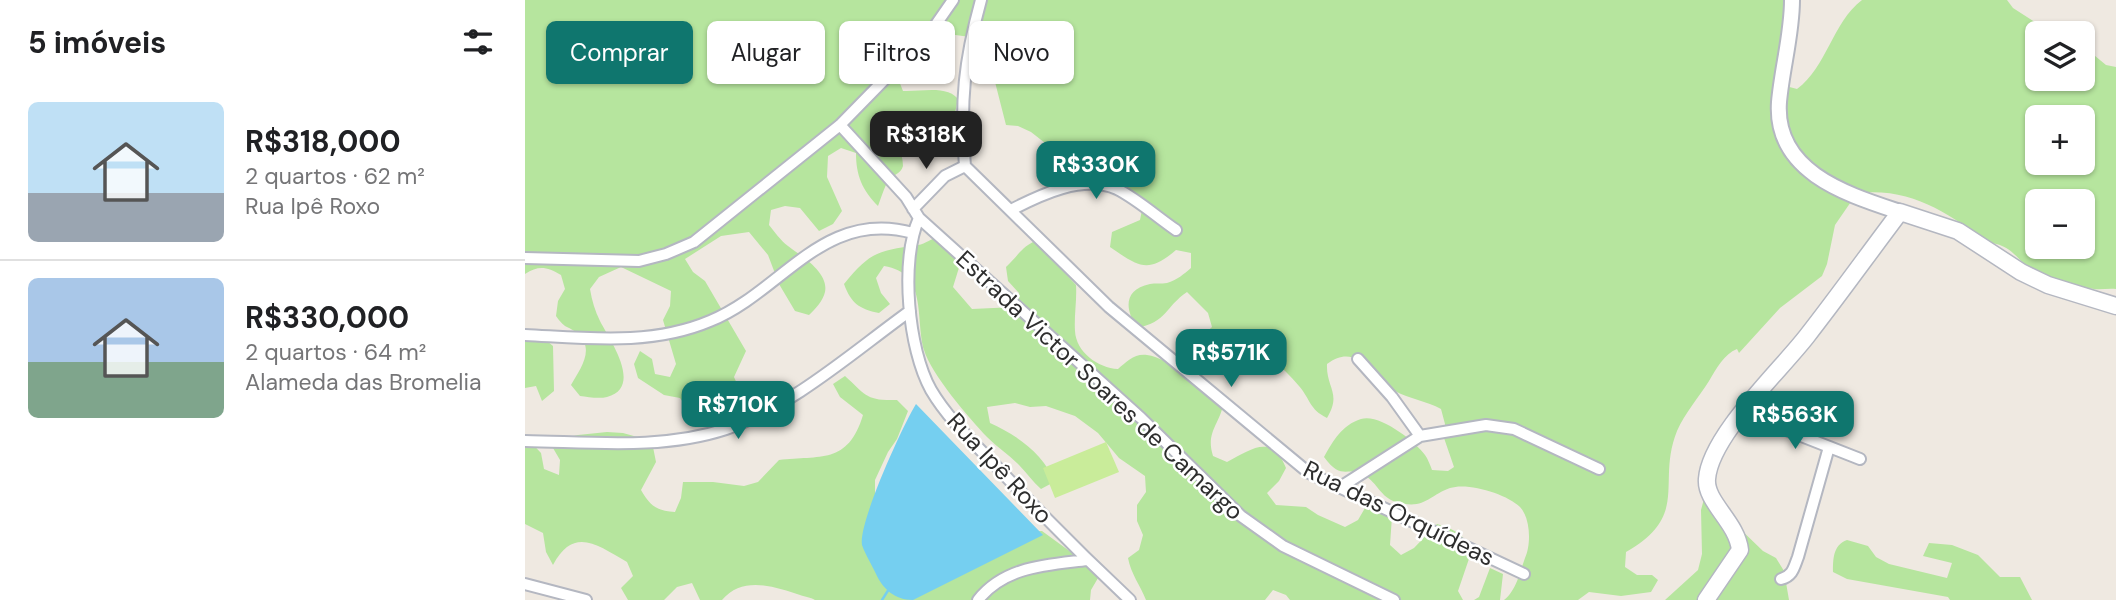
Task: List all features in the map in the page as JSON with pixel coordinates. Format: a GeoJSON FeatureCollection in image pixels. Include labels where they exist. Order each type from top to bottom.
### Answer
{"type":"FeatureCollection","features":[{"type":"Feature","properties":{"kind":"main road"},"geometry":{"type":"LineString","coordinates":[[1706,600],[1740,550],[1735,530],[1709,492],[1707,478],[1713,455],[1900,212],[1958,231],[2021,272],[2048,285],[2116,306]]}},
{"type":"Feature","properties":{"kind":"street"},"geometry":{"type":"LineString","coordinates":[[525,258],[639,261],[666,254],[694,242],[840,125],[930,33],[953,0]]}},
{"type":"Feature","properties":{"kind":"street"},"geometry":{"type":"LineString","coordinates":[[916,214],[945,176],[965,166],[962,114],[966,58],[981,0]]}},
{"type":"Feature","properties":{"kind":"street"},"geometry":{"type":"LineString","coordinates":[[1792,0],[1779,104],[1781,133],[1792,154],[1805,167],[1847,194],[1900,212]]}},
{"type":"Feature","properties":{"kind":"street","name":"Estrada Victor Soares de Camargo"},"geometry":{"type":"LineString","coordinates":[[840,125],[906,197],[916,214],[1141,418],[1241,516],[1283,547],[1394,600]]}},
{"type":"Feature","properties":{"kind":"street","name":"Rua das Orquídeas"},"geometry":{"type":"LineString","coordinates":[[965,166],[1109,307],[1309,473],[1524,574]]}},
{"type":"Feature","properties":{"kind":"street"},"geometry":{"type":"LineString","coordinates":[[1011,210],[1042,195],[1076,186],[1104,185],[1119,190],[1176,230]]}},
{"type":"Feature","properties":{"kind":"street","name":"Rua Ipê Roxo"},"geometry":{"type":"LineString","coordinates":[[916,214],[910,312],[916,354],[931,390],[960,428],[1087,560],[1130,600]]}},
{"type":"Feature","properties":{"kind":"street"},"geometry":{"type":"LineString","coordinates":[[525,335],[614,340],[662,336],[713,320],[758,292],[824,242],[848,233],[895,228],[913,233]]}},
{"type":"Feature","properties":{"kind":"street"},"geometry":{"type":"LineString","coordinates":[[525,441],[647,443],[702,435],[727,428],[791,397],[910,312]]}},
{"type":"Feature","properties":{"kind":"street"},"geometry":{"type":"LineString","coordinates":[[1358,359],[1392,397],[1420,436]]}},
{"type":"Feature","properties":{"kind":"street"},"geometry":{"type":"LineString","coordinates":[[1745,410],[1771,424],[1860,459]]}},
{"type":"Feature","properties":{"kind":"street"},"geometry":{"type":"LineString","coordinates":[[1339,488],[1420,436],[1486,425],[1514,429],[1599,469]]}},
{"type":"Feature","properties":{"kind":"street"},"geometry":{"type":"LineString","coordinates":[[1781,579],[1789,577],[1798,557],[1829,447]]}},
{"type":"Feature","properties":{"kind":"street"},"geometry":{"type":"LineString","coordinates":[[978,600],[1005,577],[1030,567],[1087,560]]}},
{"type":"Feature","properties":{"kind":"street"},"geometry":{"type":"LineString","coordinates":[[525,584],[586,600]]}},
{"type":"Feature","properties":{"kind":"green space"},"geometry":{"type":"Polygon","coordinates":[[[525,0],[1798,0],[1776,70],[1782,85],[1797,89],[1816,69],[1843,21],[1862,0],[2007,0],[2013,8],[2033,21],[2025,21],[2025,91],[2095,91],[2095,56],[2106,65],[2116,67],[2116,289],[2087,288],[2042,275],[2005,247],[1991,243],[1944,213],[1913,199],[1896,194],[1857,193],[1835,225],[1822,276],[1780,308],[1739,353],[1737,349],[1724,358],[1684,418],[1671,450],[1665,511],[1658,525],[1646,538],[1626,552],[1625,567],[1637,575],[1652,575],[1658,580],[1651,592],[1621,596],[1589,592],[1578,600],[1504,600],[1517,581],[1528,546],[1526,518],[1514,502],[1487,490],[1458,487],[1450,488],[1420,503],[1396,502],[1386,497],[1364,475],[1354,471],[1340,471],[1330,465],[1324,457],[1339,434],[1348,425],[1369,418],[1387,424],[1405,436],[1425,455],[1432,470],[1448,471],[1454,467],[1444,438],[1445,424],[1441,409],[1395,391],[1356,359],[1338,358],[1327,364],[1333,402],[1327,418],[1313,408],[1299,386],[1284,370],[1247,345],[1226,339],[1211,365],[1197,365],[1193,349],[1212,327],[1208,313],[1187,292],[1160,318],[1137,328],[1130,314],[1131,296],[1141,287],[1167,283],[1180,277],[1191,268],[1191,253],[1176,250],[1158,262],[1143,265],[1110,247],[1112,232],[1140,220],[1143,205],[1132,192],[1087,186],[1076,175],[1068,161],[1031,132],[1018,126],[1006,125],[996,84],[1074,84],[1074,21],[969,21],[969,37],[955,35],[955,21],[839,21],[839,84],[900,84],[903,91],[943,91],[955,96],[960,102],[947,133],[934,134],[917,126],[903,131],[900,144],[903,166],[888,181],[878,206],[861,182],[856,153],[841,148],[828,156],[827,177],[842,211],[833,224],[819,231],[800,208],[785,206],[771,210],[769,225],[783,241],[813,265],[823,278],[824,295],[809,315],[795,311],[779,284],[768,255],[749,232],[721,236],[685,259],[693,272],[705,281],[746,351],[734,377],[752,417],[727,425],[698,423],[680,398],[664,395],[638,378],[634,364],[640,351],[652,359],[655,374],[670,377],[676,364],[663,320],[670,306],[671,291],[621,267],[599,277],[590,289],[597,313],[621,362],[623,383],[618,392],[607,397],[580,396],[571,385],[582,366],[586,352],[583,339],[556,316],[558,301],[565,289],[561,275],[543,268],[525,274],[525,0]]]}},
{"type":"Feature","properties":{"kind":"green space"},"geometry":{"type":"Polygon","coordinates":[[[943,236],[962,258],[953,287],[972,309],[1015,307],[1019,293],[1008,281],[1006,267],[1029,244],[1033,242],[1040,246],[1076,285],[1076,339],[1089,358],[1103,366],[1118,369],[1139,355],[1156,357],[1176,367],[1224,400],[1212,434],[1213,456],[1227,462],[1253,449],[1268,447],[1274,450],[1286,468],[1279,481],[1267,493],[1276,505],[1306,507],[1345,527],[1358,520],[1365,508],[1380,509],[1392,516],[1390,545],[1401,555],[1414,548],[1437,524],[1457,533],[1472,550],[1458,591],[1463,600],[1290,600],[1286,595],[1273,590],[1265,600],[1146,600],[1128,558],[1139,550],[1143,535],[1137,521],[1137,505],[1146,492],[1145,476],[1119,458],[1098,433],[1075,416],[1046,406],[1030,407],[1015,403],[987,407],[990,423],[1028,446],[1050,472],[1054,482],[1041,489],[979,429],[934,371],[924,350],[917,299],[908,278],[898,270],[884,266],[876,278],[881,293],[890,304],[879,313],[861,307],[850,296],[844,284],[861,265],[876,254],[943,236]]]}},
{"type":"Feature","properties":{"kind":"green space"},"geometry":{"type":"Polygon","coordinates":[[[525,334],[541,336],[553,346],[554,391],[542,401],[536,386],[525,388],[525,334]]]}},
{"type":"Feature","properties":{"kind":"green space"},"geometry":{"type":"Polygon","coordinates":[[[845,376],[867,396],[897,400],[908,411],[897,439],[875,480],[875,494],[880,508],[868,522],[865,540],[1042,531],[1090,566],[1098,578],[1091,590],[1090,600],[815,600],[770,586],[749,585],[730,592],[722,600],[700,600],[692,583],[677,587],[664,600],[628,600],[621,588],[633,576],[627,562],[596,545],[578,542],[561,553],[553,565],[546,552],[543,533],[525,524],[525,436],[541,453],[544,469],[559,475],[560,460],[553,448],[564,438],[607,432],[641,438],[653,447],[656,462],[641,490],[655,507],[675,512],[681,498],[683,482],[744,486],[758,482],[779,460],[820,457],[841,450],[857,431],[863,415],[840,397],[833,384],[845,376]]]}},
{"type":"Feature","properties":{"kind":"green space"},"geometry":{"type":"Polygon","coordinates":[[[1106,442],[1119,472],[1055,498],[1043,468],[1106,442]]]}},
{"type":"Feature","properties":{"kind":"green space"},"geometry":{"type":"Polygon","coordinates":[[[1705,495],[1763,551],[1776,558],[1784,571],[1789,600],[1665,600],[1698,570],[1702,554],[1701,510],[1705,495]]]}},
{"type":"Feature","properties":{"kind":"green space"},"geometry":{"type":"Polygon","coordinates":[[[1847,540],[1868,546],[1876,557],[1889,564],[1947,578],[1952,563],[1923,556],[1929,543],[1952,545],[1978,555],[2000,577],[2020,577],[2032,600],[1950,600],[1948,597],[1847,579],[1833,572],[1836,549],[1847,540]]]}},
{"type":"Feature","properties":{"kind":"green space"},"geometry":{"type":"Polygon","coordinates":[[[1490,568],[1503,574],[1500,600],[1474,600],[1479,597],[1490,568]]]}},
{"type":"Feature","properties":{"kind":"water"},"geometry":{"type":"Polygon","coordinates":[[[916,404],[1043,535],[913,600],[895,596],[886,589],[862,545],[874,496],[916,404]]]}},
{"type":"Feature","properties":{"kind":"waterway"},"geometry":{"type":"LineString","coordinates":[[882,600],[889,589]]}}]}
